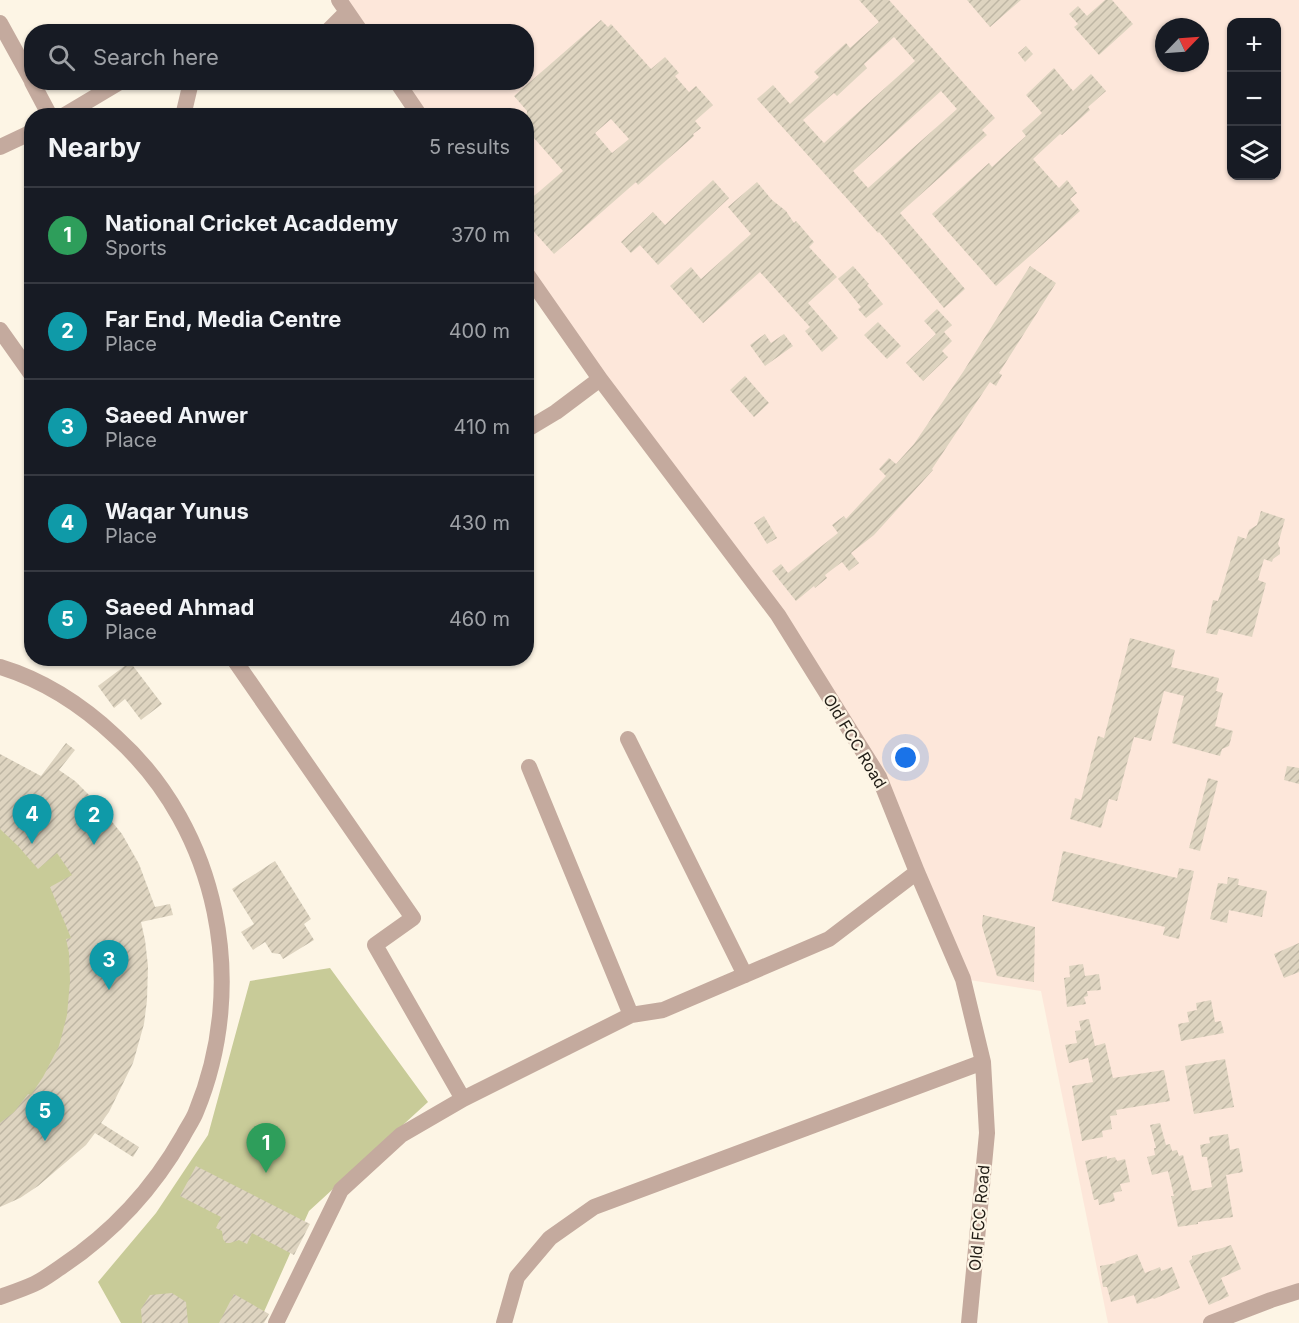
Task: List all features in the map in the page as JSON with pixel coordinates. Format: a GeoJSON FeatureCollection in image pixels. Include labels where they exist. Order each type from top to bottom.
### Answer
{"type":"FeatureCollection","features":[{"type":"Feature","properties":{"kind":"street"},"geometry":{"type":"LineString","coordinates":[[332,24],[343,6],[355,24]]}},
{"type":"Feature","properties":{"kind":"street"},"geometry":{"type":"LineString","coordinates":[[0,23],[24,67]]}},
{"type":"Feature","properties":{"kind":"street"},"geometry":{"type":"LineString","coordinates":[[36,90],[46,108]]}},
{"type":"Feature","properties":{"kind":"street"},"geometry":{"type":"LineString","coordinates":[[76,108],[107,90]]}},
{"type":"Feature","properties":{"kind":"street"},"geometry":{"type":"LineString","coordinates":[[185,108],[189,90]]}},
{"type":"Feature","properties":{"kind":"street"},"geometry":{"type":"LineString","coordinates":[[402,90],[415,108]]}},
{"type":"Feature","properties":{"kind":"street"},"geometry":{"type":"LineString","coordinates":[[0,147],[24,136]]}},
{"type":"Feature","properties":{"kind":"street","name":"Old FCC Road"},"geometry":{"type":"LineString","coordinates":[[534,284],[600,379],[778,615],[879,777],[963,979],[983,1062],[987,1133],[969,1323]]}},
{"type":"Feature","properties":{"kind":"street"},"geometry":{"type":"LineString","coordinates":[[0,330],[24,364]]}},
{"type":"Feature","properties":{"kind":"street"},"geometry":{"type":"LineString","coordinates":[[534,425],[556,412],[600,379]]}},
{"type":"Feature","properties":{"kind":"street"},"geometry":{"type":"LineString","coordinates":[[239,666],[413,918],[375,945],[463,1099]]}},
{"type":"Feature","properties":{"kind":"street"},"geometry":{"type":"LineString","coordinates":[[0,667],[42,684],[91,716],[126,746],[161,786],[184,825],[207,879],[219,937],[222,988],[220,1019],[212,1065],[196,1113],[170,1158],[121,1219],[81,1254],[36,1283],[0,1297]]}},
{"type":"Feature","properties":{"kind":"street"},"geometry":{"type":"LineString","coordinates":[[628,739],[745,975]]}},
{"type":"Feature","properties":{"kind":"street"},"geometry":{"type":"LineString","coordinates":[[529,767],[631,1016]]}},
{"type":"Feature","properties":{"kind":"street"},"geometry":{"type":"LineString","coordinates":[[276,1323],[341,1190],[401,1135],[463,1099],[631,1016],[663,1010],[829,939],[918,872]]}},
{"type":"Feature","properties":{"kind":"street"},"geometry":{"type":"LineString","coordinates":[[504,1323],[517,1277],[550,1238],[594,1207],[983,1062]]}},
{"type":"Feature","properties":{"kind":"street"},"geometry":{"type":"LineString","coordinates":[[1211,1323],[1299,1291]]}},
{"type":"Feature","properties":{"kind":"shaded area"},"geometry":{"type":"Polygon","coordinates":[[[337,0],[1299,0],[1299,1292],[1213,1323],[1108,1323],[1041,991],[963,979],[879,777],[778,615],[534,284],[534,108],[412,108],[399,90],[534,90],[534,24],[354,24],[337,0]]]}},
{"type":"Feature","properties":{"kind":"green space"},"geometry":{"type":"Polygon","coordinates":[[[0,756],[122,885],[0,1203],[0,756]]]}},
{"type":"Feature","properties":{"kind":"green space"},"geometry":{"type":"Polygon","coordinates":[[[330,968],[428,1102],[309,1211],[259,1323],[121,1323],[98,1282],[156,1213],[208,1135],[250,981],[330,968]]]}},
{"type":"Feature","properties":{"kind":"building"},"geometry":{"type":"Polygon","coordinates":[[[859,0],[889,0],[995,118],[982,130],[987,135],[900,213],[965,289],[944,308],[879,232],[757,99],[773,85],[790,104],[819,77],[814,72],[846,43],[850,48],[879,22],[859,0]],[[894,37],[864,64],[867,68],[837,96],[834,93],[803,120],[824,143],[915,61],[894,37]],[[941,91],[853,171],[868,188],[957,109],[941,91]]]}},
{"type":"Feature","properties":{"kind":"building"},"geometry":{"type":"Polygon","coordinates":[[[967,0],[1021,0],[990,27],[967,0]]]}},
{"type":"Feature","properties":{"kind":"building"},"geometry":{"type":"Polygon","coordinates":[[[1105,0],[1112,0],[1133,24],[1099,55],[1074,27],[1078,24],[1069,14],[1078,6],[1087,16],[1105,0]]]}},
{"type":"Feature","properties":{"kind":"building"},"geometry":{"type":"Polygon","coordinates":[[[601,20],[608,27],[611,24],[651,69],[665,57],[679,73],[675,76],[689,92],[696,86],[713,105],[695,121],[701,128],[693,134],[694,136],[638,185],[636,182],[554,254],[534,232],[534,196],[563,171],[534,138],[534,108],[524,108],[514,96],[521,90],[534,90],[534,79],[601,20]],[[611,119],[595,133],[612,153],[629,139],[611,119]]]}},
{"type":"Feature","properties":{"kind":"building"},"geometry":{"type":"Polygon","coordinates":[[[1026,46],[1033,54],[1025,62],[1018,53],[1026,46]]]}},
{"type":"Feature","properties":{"kind":"building"},"geometry":{"type":"Polygon","coordinates":[[[1054,68],[1073,91],[1091,74],[1106,91],[1088,107],[1090,110],[1033,159],[1059,188],[1067,180],[1077,193],[1070,199],[1080,211],[996,286],[932,214],[989,163],[992,167],[1026,136],[1022,131],[1042,113],[1026,95],[1054,68]]]}},
{"type":"Feature","properties":{"kind":"building"},"geometry":{"type":"Polygon","coordinates":[[[713,180],[729,198],[658,265],[640,245],[631,253],[621,242],[653,212],[665,225],[713,180]]]}},
{"type":"Feature","properties":{"kind":"building"},"geometry":{"type":"Polygon","coordinates":[[[757,182],[814,242],[809,247],[837,277],[808,303],[838,338],[822,352],[805,331],[810,327],[760,272],[703,323],[670,286],[691,267],[701,279],[751,234],[728,207],[757,182]]]}},
{"type":"Feature","properties":{"kind":"building"},"geometry":{"type":"Polygon","coordinates":[[[853,266],[883,304],[866,318],[858,309],[861,307],[838,279],[853,266]]]}},
{"type":"Feature","properties":{"kind":"building"},"geometry":{"type":"Polygon","coordinates":[[[1030,266],[1056,283],[999,373],[1002,375],[996,386],[990,382],[933,470],[874,535],[851,553],[859,563],[849,571],[842,562],[825,575],[827,578],[796,601],[772,571],[781,564],[788,573],[838,533],[832,525],[844,516],[846,519],[886,476],[879,469],[889,458],[896,464],[914,444],[1030,266]]]}},
{"type":"Feature","properties":{"kind":"building"},"geometry":{"type":"Polygon","coordinates":[[[937,309],[952,325],[944,332],[952,341],[942,351],[948,357],[923,381],[906,363],[936,334],[924,321],[937,309]]]}},
{"type":"Feature","properties":{"kind":"building"},"geometry":{"type":"Polygon","coordinates":[[[878,322],[901,346],[887,359],[864,335],[878,322]]]}},
{"type":"Feature","properties":{"kind":"building"},"geometry":{"type":"Polygon","coordinates":[[[765,334],[771,343],[784,334],[793,346],[765,366],[750,345],[765,334]]]}},
{"type":"Feature","properties":{"kind":"building"},"geometry":{"type":"Polygon","coordinates":[[[745,376],[769,403],[754,417],[730,390],[745,376]]]}},
{"type":"Feature","properties":{"kind":"building"},"geometry":{"type":"Polygon","coordinates":[[[1261,511],[1285,519],[1278,544],[1280,554],[1272,562],[1264,559],[1258,580],[1266,583],[1252,637],[1219,629],[1217,635],[1206,633],[1213,600],[1218,601],[1238,536],[1246,539],[1249,530],[1257,525],[1261,511]]]}},
{"type":"Feature","properties":{"kind":"building"},"geometry":{"type":"Polygon","coordinates":[[[764,516],[777,538],[767,544],[754,523],[764,516]]]}},
{"type":"Feature","properties":{"kind":"building"},"geometry":{"type":"Polygon","coordinates":[[[1130,638],[1175,650],[1171,667],[1219,678],[1216,691],[1223,693],[1215,726],[1233,731],[1229,746],[1222,749],[1220,756],[1172,743],[1184,696],[1164,691],[1151,741],[1134,737],[1117,801],[1109,799],[1101,828],[1070,819],[1075,798],[1081,800],[1098,736],[1104,738],[1130,638]]]}},
{"type":"Feature","properties":{"kind":"building"},"geometry":{"type":"Polygon","coordinates":[[[125,666],[133,666],[162,704],[141,720],[125,699],[114,708],[98,686],[125,666]]]}},
{"type":"Feature","properties":{"kind":"building"},"geometry":{"type":"Polygon","coordinates":[[[66,743],[75,750],[59,770],[75,781],[99,805],[122,834],[139,864],[155,907],[170,904],[173,915],[141,922],[148,966],[144,1024],[133,1063],[109,1112],[101,1123],[139,1147],[133,1157],[95,1133],[86,1145],[38,1186],[0,1207],[0,1123],[14,1112],[28,1094],[31,1095],[43,1077],[59,1046],[67,1015],[70,981],[66,939],[71,938],[50,887],[72,875],[57,853],[38,869],[0,829],[0,754],[41,776],[66,743]]]}},
{"type":"Feature","properties":{"kind":"building"},"geometry":{"type":"Polygon","coordinates":[[[1287,766],[1299,768],[1299,784],[1284,780],[1287,766]]]}},
{"type":"Feature","properties":{"kind":"building"},"geometry":{"type":"Polygon","coordinates":[[[1208,778],[1218,781],[1200,851],[1189,848],[1208,778]]]}},
{"type":"Feature","properties":{"kind":"building"},"geometry":{"type":"Polygon","coordinates":[[[1063,851],[1177,878],[1179,868],[1194,871],[1179,939],[1163,935],[1165,927],[1052,901],[1063,851]]]}},
{"type":"Feature","properties":{"kind":"building"},"geometry":{"type":"Polygon","coordinates":[[[275,861],[311,919],[304,924],[314,940],[283,959],[280,954],[272,953],[265,942],[253,950],[241,932],[254,924],[232,889],[275,861]]]}},
{"type":"Feature","properties":{"kind":"building"},"geometry":{"type":"Polygon","coordinates":[[[1228,877],[1239,879],[1238,885],[1267,891],[1262,917],[1229,910],[1227,923],[1210,919],[1218,883],[1227,884],[1228,877]]]}},
{"type":"Feature","properties":{"kind":"building"},"geometry":{"type":"Polygon","coordinates":[[[983,915],[1035,927],[1034,982],[997,976],[982,926],[983,915]]]}},
{"type":"Feature","properties":{"kind":"building"},"geometry":{"type":"Polygon","coordinates":[[[1299,943],[1299,972],[1284,978],[1274,954],[1299,943]]]}},
{"type":"Feature","properties":{"kind":"building"},"geometry":{"type":"Polygon","coordinates":[[[1083,964],[1085,976],[1099,974],[1101,990],[1087,991],[1088,996],[1084,997],[1086,1004],[1067,1007],[1064,978],[1070,977],[1069,966],[1083,964]]]}},
{"type":"Feature","properties":{"kind":"building"},"geometry":{"type":"Polygon","coordinates":[[[1211,1000],[1215,1022],[1221,1021],[1224,1033],[1181,1041],[1178,1024],[1189,1022],[1187,1012],[1197,1010],[1196,1003],[1211,1000]]]}},
{"type":"Feature","properties":{"kind":"building"},"geometry":{"type":"Polygon","coordinates":[[[1089,1019],[1095,1046],[1105,1043],[1113,1078],[1164,1070],[1170,1101],[1116,1110],[1117,1115],[1110,1116],[1112,1129],[1102,1131],[1103,1137],[1082,1141],[1072,1086],[1093,1082],[1088,1058],[1069,1063],[1065,1045],[1077,1043],[1075,1031],[1081,1030],[1079,1021],[1089,1019]]]}},
{"type":"Feature","properties":{"kind":"building"},"geometry":{"type":"Polygon","coordinates":[[[1225,1059],[1234,1107],[1194,1114],[1185,1066],[1225,1059]]]}},
{"type":"Feature","properties":{"kind":"building"},"geometry":{"type":"Polygon","coordinates":[[[1160,1123],[1166,1145],[1170,1144],[1172,1151],[1177,1150],[1179,1156],[1183,1155],[1192,1191],[1212,1187],[1207,1157],[1202,1157],[1200,1145],[1210,1143],[1209,1137],[1228,1134],[1230,1150],[1239,1148],[1243,1172],[1226,1175],[1233,1217],[1178,1227],[1168,1171],[1152,1175],[1147,1157],[1155,1155],[1154,1148],[1156,1148],[1150,1125],[1160,1123]]]}},
{"type":"Feature","properties":{"kind":"building"},"geometry":{"type":"Polygon","coordinates":[[[1107,1156],[1107,1159],[1115,1157],[1117,1161],[1125,1159],[1130,1182],[1120,1184],[1122,1191],[1113,1193],[1115,1201],[1099,1205],[1098,1199],[1094,1200],[1085,1161],[1107,1156]]]}},
{"type":"Feature","properties":{"kind":"building"},"geometry":{"type":"Polygon","coordinates":[[[196,1166],[310,1224],[294,1255],[252,1233],[247,1244],[239,1240],[226,1243],[222,1231],[216,1228],[221,1217],[180,1196],[196,1166]]]}},
{"type":"Feature","properties":{"kind":"building"},"geometry":{"type":"Polygon","coordinates":[[[1231,1245],[1241,1269],[1221,1278],[1229,1296],[1209,1305],[1189,1261],[1192,1256],[1231,1245]]]}},
{"type":"Feature","properties":{"kind":"building"},"geometry":{"type":"Polygon","coordinates":[[[1137,1254],[1145,1273],[1160,1267],[1161,1271],[1172,1267],[1180,1288],[1137,1304],[1134,1295],[1111,1302],[1107,1287],[1103,1287],[1100,1266],[1116,1263],[1137,1254]]]}},
{"type":"Feature","properties":{"kind":"building"},"geometry":{"type":"Polygon","coordinates":[[[172,1293],[186,1302],[188,1323],[142,1323],[141,1309],[150,1295],[172,1293]]]}},
{"type":"Feature","properties":{"kind":"building"},"geometry":{"type":"Polygon","coordinates":[[[234,1294],[269,1314],[264,1323],[219,1323],[234,1294]]]}},
{"type":"Feature","properties":{"kind":"place","name":"Waqar Yunus"},"geometry":{"type":"Point","coordinates":[32,844]}},
{"type":"Feature","properties":{"kind":"place","name":"Far End, Media Centre"},"geometry":{"type":"Point","coordinates":[94,845]}},
{"type":"Feature","properties":{"kind":"place","name":"Saeed Anwer"},"geometry":{"type":"Point","coordinates":[109,990]}},
{"type":"Feature","properties":{"kind":"place","name":"Saeed Ahmad"},"geometry":{"type":"Point","coordinates":[45,1141]}},
{"type":"Feature","properties":{"kind":"place","name":"National Cricket Acaddemy"},"geometry":{"type":"Point","coordinates":[266,1173]}}]}
